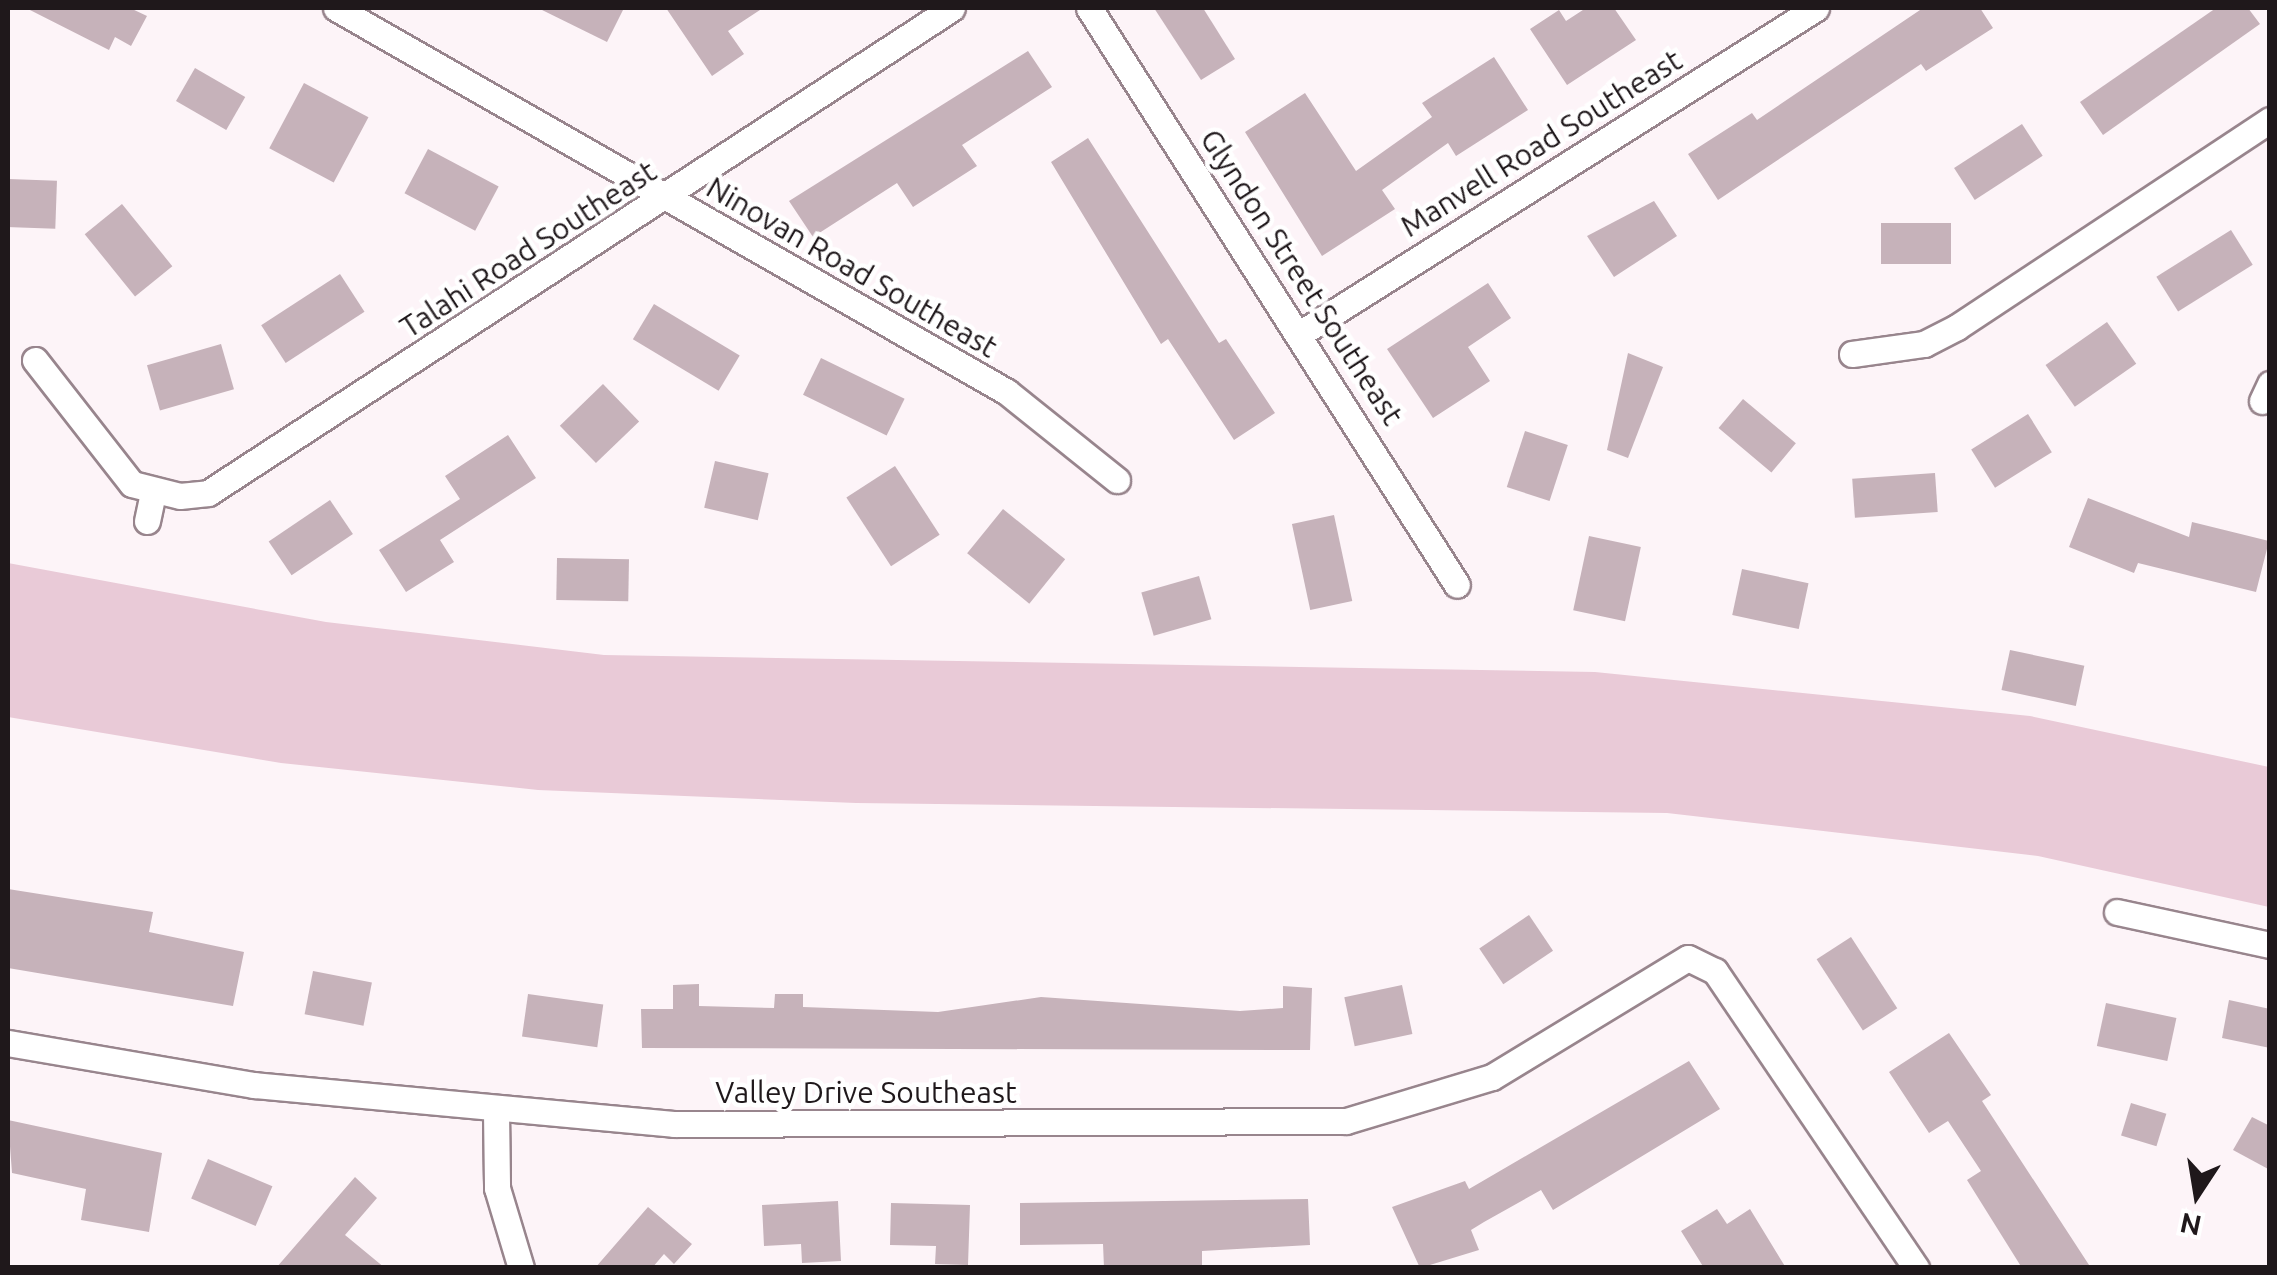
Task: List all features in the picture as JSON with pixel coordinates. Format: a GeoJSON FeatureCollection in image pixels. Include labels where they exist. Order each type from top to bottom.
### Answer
{"type":"FeatureCollection","features":[{"type":"Feature","properties":{"kind":"street","name":"Ninovan Road Southeast"},"geometry":{"type":"LineString","coordinates":[[336,8],[1007,392],[1116,480]]}},
{"type":"Feature","properties":{"kind":"street","name":"Talahi Road Southeast"},"geometry":{"type":"LineString","coordinates":[[153,492],[180,496],[234,481],[952,8]]}},
{"type":"Feature","properties":{"kind":"street","name":"Glyndon Street Southeast"},"geometry":{"type":"LineString","coordinates":[[1089,8],[1301,332],[1457,584]]}},
{"type":"Feature","properties":{"kind":"street","name":"Manvell Road Southeast"},"geometry":{"type":"LineString","coordinates":[[1301,332],[1816,8]]}},
{"type":"Feature","properties":{"kind":"street"},"geometry":{"type":"LineString","coordinates":[[1852,354],[1924,344],[1957,327],[2270,120]]}},
{"type":"Feature","properties":{"kind":"street"},"geometry":{"type":"LineString","coordinates":[[35,360],[110,466],[153,492],[147,521]]}},
{"type":"Feature","properties":{"kind":"street"},"geometry":{"type":"LineString","coordinates":[[2117,912],[2270,944]]}},
{"type":"Feature","properties":{"kind":"street","name":"Valley Drive Southeast"},"geometry":{"type":"LineString","coordinates":[[8,1043],[254,1086],[496,1112],[854,1128],[1346,1121],[1492,1078],[1688,958],[1715,971],[1916,1268]]}},
{"type":"Feature","properties":{"kind":"street"},"geometry":{"type":"LineString","coordinates":[[496,1112],[497,1188],[520,1268]]}},
{"type":"Feature","properties":{"kind":"shaded area"},"geometry":{"type":"Polygon","coordinates":[[[8,563],[326,622],[604,655],[1595,672],[2030,716],[2269,767],[2269,907],[2038,856],[1667,813],[856,803],[538,790],[281,763],[8,717],[8,563]]]}},
{"type":"Feature","properties":{"kind":"building"},"geometry":{"type":"Polygon","coordinates":[[[26,8],[130,8],[147,16],[131,46],[115,37],[109,50],[26,8]]]}},
{"type":"Feature","properties":{"kind":"building"},"geometry":{"type":"Polygon","coordinates":[[[538,8],[624,8],[607,42],[538,8]]]}},
{"type":"Feature","properties":{"kind":"building"},"geometry":{"type":"Polygon","coordinates":[[[666,8],[763,8],[728,31],[744,54],[712,76],[666,8]]]}},
{"type":"Feature","properties":{"kind":"building"},"geometry":{"type":"Polygon","coordinates":[[[1154,8],[1203,8],[1235,59],[1201,80],[1154,8]]]}},
{"type":"Feature","properties":{"kind":"building"},"geometry":{"type":"Polygon","coordinates":[[[1586,8],[1614,8],[1636,40],[1567,85],[1530,29],[1559,10],[1566,21],[1586,8]]]}},
{"type":"Feature","properties":{"kind":"building"},"geometry":{"type":"Polygon","coordinates":[[[1923,8],[1980,8],[1993,28],[1926,71],[1921,64],[1718,200],[1688,154],[1752,113],[1757,120],[1923,8]]]}},
{"type":"Feature","properties":{"kind":"building"},"geometry":{"type":"Polygon","coordinates":[[[2216,8],[2248,8],[2260,24],[2103,135],[2080,102],[2216,8]]]}},
{"type":"Feature","properties":{"kind":"building"},"geometry":{"type":"Polygon","coordinates":[[[1028,51],[1052,87],[962,145],[977,166],[913,207],[897,183],[813,237],[789,201],[1028,51]]]}},
{"type":"Feature","properties":{"kind":"building"},"geometry":{"type":"Polygon","coordinates":[[[1494,57],[1528,110],[1456,156],[1448,143],[1382,190],[1395,209],[1322,256],[1245,132],[1305,93],[1356,171],[1432,117],[1422,103],[1494,57]]]}},
{"type":"Feature","properties":{"kind":"building"},"geometry":{"type":"Polygon","coordinates":[[[195,68],[245,97],[226,130],[176,101],[195,68]]]}},
{"type":"Feature","properties":{"kind":"building"},"geometry":{"type":"Polygon","coordinates":[[[304,83],[368,117],[334,183],[269,148],[304,83]]]}},
{"type":"Feature","properties":{"kind":"building"},"geometry":{"type":"Polygon","coordinates":[[[2022,124],[2043,156],[1975,200],[1954,168],[2022,124]]]}},
{"type":"Feature","properties":{"kind":"building"},"geometry":{"type":"Polygon","coordinates":[[[1088,138],[1219,343],[1226,339],[1275,413],[1234,440],[1168,339],[1161,344],[1051,162],[1088,138]]]}},
{"type":"Feature","properties":{"kind":"building"},"geometry":{"type":"Polygon","coordinates":[[[428,149],[499,187],[475,231],[405,193],[428,149]]]}},
{"type":"Feature","properties":{"kind":"building"},"geometry":{"type":"Polygon","coordinates":[[[8,179],[57,181],[55,229],[8,227],[8,179]]]}},
{"type":"Feature","properties":{"kind":"building"},"geometry":{"type":"Polygon","coordinates":[[[1654,201],[1677,236],[1614,277],[1587,236],[1654,201]]]}},
{"type":"Feature","properties":{"kind":"building"},"geometry":{"type":"Polygon","coordinates":[[[122,204],[172,266],[135,296],[85,234],[122,204]]]}},
{"type":"Feature","properties":{"kind":"building"},"geometry":{"type":"Polygon","coordinates":[[[1881,223],[1951,223],[1951,264],[1881,264],[1881,223]]]}},
{"type":"Feature","properties":{"kind":"building"},"geometry":{"type":"Polygon","coordinates":[[[2231,230],[2253,265],[2178,311],[2156,277],[2231,230]]]}},
{"type":"Feature","properties":{"kind":"building"},"geometry":{"type":"Polygon","coordinates":[[[340,274],[365,312],[286,363],[261,325],[340,274]]]}},
{"type":"Feature","properties":{"kind":"building"},"geometry":{"type":"Polygon","coordinates":[[[1488,283],[1511,318],[1468,347],[1490,381],[1433,418],[1387,349],[1488,283]]]}},
{"type":"Feature","properties":{"kind":"building"},"geometry":{"type":"Polygon","coordinates":[[[654,304],[740,356],[719,391],[633,339],[654,304]]]}},
{"type":"Feature","properties":{"kind":"building"},"geometry":{"type":"Polygon","coordinates":[[[2107,322],[2136,364],[2075,407],[2046,365],[2107,322]]]}},
{"type":"Feature","properties":{"kind":"building"},"geometry":{"type":"Polygon","coordinates":[[[221,344],[234,389],[160,410],[147,365],[221,344]]]}},
{"type":"Feature","properties":{"kind":"building"},"geometry":{"type":"Polygon","coordinates":[[[1628,353],[1663,367],[1628,458],[1607,450],[1628,353]]]}},
{"type":"Feature","properties":{"kind":"building"},"geometry":{"type":"Polygon","coordinates":[[[821,358],[905,399],[887,436],[803,395],[821,358]]]}},
{"type":"Feature","properties":{"kind":"building"},"geometry":{"type":"Polygon","coordinates":[[[603,384],[639,421],[596,463],[560,426],[603,384]]]}},
{"type":"Feature","properties":{"kind":"building"},"geometry":{"type":"Polygon","coordinates":[[[1743,399],[1796,443],[1771,472],[1719,428],[1743,399]]]}},
{"type":"Feature","properties":{"kind":"building"},"geometry":{"type":"Polygon","coordinates":[[[2028,414],[2052,452],[1995,488],[1971,450],[2028,414]]]}},
{"type":"Feature","properties":{"kind":"building"},"geometry":{"type":"Polygon","coordinates":[[[1525,431],[1568,445],[1550,501],[1507,487],[1525,431]]]}},
{"type":"Feature","properties":{"kind":"building"},"geometry":{"type":"Polygon","coordinates":[[[508,435],[536,478],[440,540],[454,562],[406,592],[379,550],[460,499],[445,476],[508,435]]]}},
{"type":"Feature","properties":{"kind":"building"},"geometry":{"type":"Polygon","coordinates":[[[715,461],[769,473],[758,520],[704,508],[715,461]]]}},
{"type":"Feature","properties":{"kind":"building"},"geometry":{"type":"Polygon","coordinates":[[[895,466],[940,535],[891,566],[846,498],[895,466]]]}},
{"type":"Feature","properties":{"kind":"building"},"geometry":{"type":"Polygon","coordinates":[[[1935,473],[1938,512],[1855,518],[1852,479],[1935,473]]]}},
{"type":"Feature","properties":{"kind":"building"},"geometry":{"type":"Polygon","coordinates":[[[2088,498],[2189,537],[2192,522],[2269,541],[2256,592],[2138,563],[2134,573],[2069,547],[2088,498]]]}},
{"type":"Feature","properties":{"kind":"building"},"geometry":{"type":"Polygon","coordinates":[[[330,500],[353,534],[292,575],[269,541],[330,500]]]}},
{"type":"Feature","properties":{"kind":"building"},"geometry":{"type":"Polygon","coordinates":[[[1003,509],[1065,559],[1029,604],[967,553],[1003,509]]]}},
{"type":"Feature","properties":{"kind":"building"},"geometry":{"type":"Polygon","coordinates":[[[1334,515],[1352,601],[1310,610],[1292,524],[1334,515]]]}},
{"type":"Feature","properties":{"kind":"building"},"geometry":{"type":"Polygon","coordinates":[[[1589,536],[1641,547],[1625,621],[1573,610],[1589,536]]]}},
{"type":"Feature","properties":{"kind":"building"},"geometry":{"type":"Polygon","coordinates":[[[557,558],[629,559],[628,601],[556,600],[557,558]]]}},
{"type":"Feature","properties":{"kind":"building"},"geometry":{"type":"Polygon","coordinates":[[[1742,569],[1809,583],[1799,629],[1732,615],[1742,569]]]}},
{"type":"Feature","properties":{"kind":"building"},"geometry":{"type":"Polygon","coordinates":[[[1199,576],[1211,619],[1154,636],[1141,593],[1199,576]]]}},
{"type":"Feature","properties":{"kind":"building"},"geometry":{"type":"Polygon","coordinates":[[[2010,650],[2084,666],[2076,706],[2001,690],[2010,650]]]}},
{"type":"Feature","properties":{"kind":"building"},"geometry":{"type":"Polygon","coordinates":[[[8,889],[153,912],[149,932],[244,952],[233,1006],[8,968],[8,889]]]}},
{"type":"Feature","properties":{"kind":"building"},"geometry":{"type":"Polygon","coordinates":[[[1529,915],[1553,951],[1503,984],[1479,949],[1529,915]]]}},
{"type":"Feature","properties":{"kind":"building"},"geometry":{"type":"Polygon","coordinates":[[[1851,937],[1897,1008],[1863,1031],[1817,959],[1851,937]]]}},
{"type":"Feature","properties":{"kind":"building"},"geometry":{"type":"Polygon","coordinates":[[[313,971],[372,982],[364,1026],[305,1014],[313,971]]]}},
{"type":"Feature","properties":{"kind":"building"},"geometry":{"type":"Polygon","coordinates":[[[699,984],[699,1006],[774,1008],[775,994],[803,994],[803,1007],[938,1012],[1041,997],[1240,1011],[1283,1008],[1283,986],[1312,988],[1310,1050],[642,1048],[641,1009],[673,1009],[673,985],[699,984]]]}},
{"type":"Feature","properties":{"kind":"building"},"geometry":{"type":"Polygon","coordinates":[[[1402,985],[1412,1034],[1355,1046],[1344,997],[1402,985]]]}},
{"type":"Feature","properties":{"kind":"building"},"geometry":{"type":"Polygon","coordinates":[[[528,994],[603,1005],[597,1047],[522,1037],[528,994]]]}},
{"type":"Feature","properties":{"kind":"building"},"geometry":{"type":"Polygon","coordinates":[[[2229,1000],[2270,1009],[2270,1048],[2222,1038],[2229,1000]]]}},
{"type":"Feature","properties":{"kind":"building"},"geometry":{"type":"Polygon","coordinates":[[[2106,1003],[2176,1018],[2167,1061],[2097,1046],[2106,1003]]]}},
{"type":"Feature","properties":{"kind":"building"},"geometry":{"type":"Polygon","coordinates":[[[1949,1033],[1991,1095],[1982,1101],[2091,1268],[2022,1268],[1967,1180],[1981,1171],[1948,1121],[1929,1133],[1889,1072],[1949,1033]]]}},
{"type":"Feature","properties":{"kind":"building"},"geometry":{"type":"Polygon","coordinates":[[[1689,1061],[1720,1109],[1553,1210],[1541,1190],[1471,1230],[1479,1250],[1420,1268],[1392,1207],[1465,1181],[1469,1189],[1689,1061]]]}},
{"type":"Feature","properties":{"kind":"building"},"geometry":{"type":"Polygon","coordinates":[[[2131,1103],[2166,1114],[2156,1146],[2121,1136],[2131,1103]]]}},
{"type":"Feature","properties":{"kind":"building"},"geometry":{"type":"Polygon","coordinates":[[[2252,1117],[2270,1126],[2270,1170],[2233,1150],[2252,1117]]]}},
{"type":"Feature","properties":{"kind":"building"},"geometry":{"type":"Polygon","coordinates":[[[8,1120],[162,1153],[149,1232],[81,1220],[86,1189],[12,1173],[8,1120]]]}},
{"type":"Feature","properties":{"kind":"building"},"geometry":{"type":"Polygon","coordinates":[[[208,1159],[272,1186],[256,1226],[191,1199],[208,1159]]]}},
{"type":"Feature","properties":{"kind":"building"},"geometry":{"type":"Polygon","coordinates":[[[355,1177],[377,1198],[345,1235],[385,1268],[276,1268],[355,1177]]]}},
{"type":"Feature","properties":{"kind":"building"},"geometry":{"type":"Polygon","coordinates":[[[1308,1199],[1310,1245],[1202,1251],[1202,1268],[1104,1268],[1103,1244],[1020,1245],[1020,1203],[1308,1199]]]}},
{"type":"Feature","properties":{"kind":"building"},"geometry":{"type":"Polygon","coordinates":[[[838,1201],[841,1261],[802,1263],[801,1244],[764,1246],[762,1205],[838,1201]]]}},
{"type":"Feature","properties":{"kind":"building"},"geometry":{"type":"Polygon","coordinates":[[[891,1203],[970,1205],[968,1265],[935,1264],[936,1246],[890,1245],[891,1203]]]}},
{"type":"Feature","properties":{"kind":"building"},"geometry":{"type":"Polygon","coordinates":[[[648,1207],[692,1244],[674,1264],[664,1254],[652,1268],[595,1268],[648,1207]]]}},
{"type":"Feature","properties":{"kind":"building"},"geometry":{"type":"Polygon","coordinates":[[[1717,1209],[1727,1224],[1750,1209],[1786,1268],[1704,1268],[1681,1231],[1717,1209]]]}}]}
